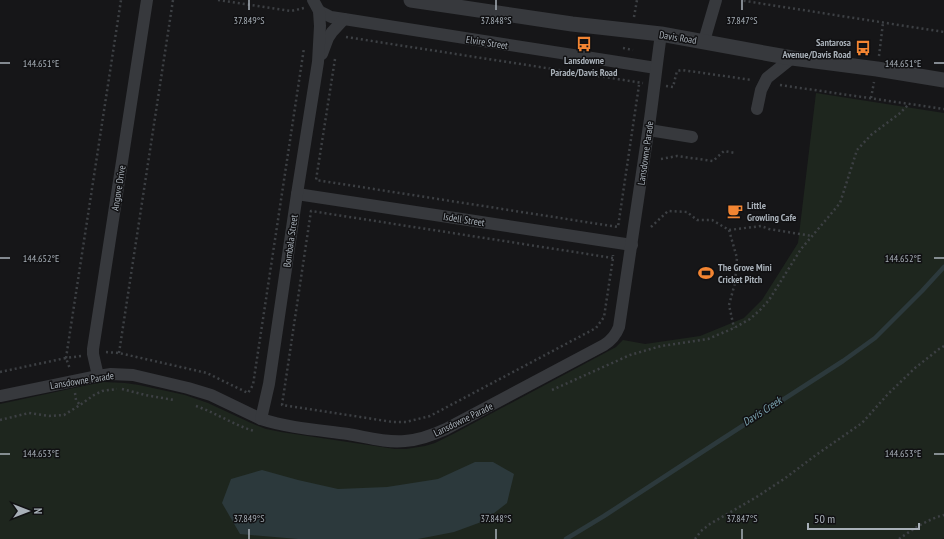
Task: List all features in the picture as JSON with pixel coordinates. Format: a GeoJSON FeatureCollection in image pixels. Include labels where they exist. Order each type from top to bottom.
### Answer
{"type":"FeatureCollection","features":[{"type":"Feature","properties":{"kind":"street","name":"Angove Drive"},"geometry":{"type":"LineString","coordinates":[[98,376],[93,349],[147,0]]}},
{"type":"Feature","properties":{"kind":"street","name":"Bombala Street"},"geometry":{"type":"LineString","coordinates":[[261,419],[269,384],[318,62],[320,26],[319,11],[313,0]]}},
{"type":"Feature","properties":{"kind":"street","name":"Davis Road"},"geometry":{"type":"LineString","coordinates":[[411,0],[572,24],[662,34],[792,58],[944,80]]}},
{"type":"Feature","properties":{"kind":"street"},"geometry":{"type":"LineString","coordinates":[[704,41],[716,0]]}},
{"type":"Feature","properties":{"kind":"street","name":"Elvire Street"},"geometry":{"type":"LineString","coordinates":[[319,11],[331,17],[344,20],[656,68]]}},
{"type":"Feature","properties":{"kind":"street","name":"Bombala Street"},"geometry":{"type":"LineString","coordinates":[[318,62],[328,38],[344,20]]}},
{"type":"Feature","properties":{"kind":"street","name":"Lansdowne Parade"},"geometry":{"type":"LineString","coordinates":[[0,396],[98,376],[111,374],[133,375],[211,395],[261,419],[286,425],[383,440],[404,441],[436,434],[604,345],[614,338],[619,327],[662,34]]}},
{"type":"Feature","properties":{"kind":"street"},"geometry":{"type":"LineString","coordinates":[[757,110],[764,82],[792,58]]}},
{"type":"Feature","properties":{"kind":"street"},"geometry":{"type":"LineString","coordinates":[[649,130],[692,137]]}},
{"type":"Feature","properties":{"kind":"street","name":"Isdell Street"},"geometry":{"type":"LineString","coordinates":[[297,194],[632,245]]}},
{"type":"Feature","properties":{"kind":"path"},"geometry":{"type":"LineString","coordinates":[[73,380],[66,358],[121,0]]}},
{"type":"Feature","properties":{"kind":"path"},"geometry":{"type":"LineString","coordinates":[[119,353],[173,0]]}},
{"type":"Feature","properties":{"kind":"path"},"geometry":{"type":"LineString","coordinates":[[744,0],[944,32]]}},
{"type":"Feature","properties":{"kind":"path"},"geometry":{"type":"LineString","coordinates":[[346,37],[655,86],[673,87],[677,71],[682,70],[944,109]]}},
{"type":"Feature","properties":{"kind":"path"},"geometry":{"type":"LineString","coordinates":[[0,372],[66,358],[105,352],[119,353],[207,373],[248,393],[252,385],[305,44]]}},
{"type":"Feature","properties":{"kind":"path"},"geometry":{"type":"LineString","coordinates":[[335,59],[316,180],[618,227],[640,83]]}},
{"type":"Feature","properties":{"kind":"path"},"geometry":{"type":"LineString","coordinates":[[550,391],[630,355],[660,346],[708,339],[734,328],[750,319],[769,300],[801,249],[840,203],[856,150],[870,135],[899,114],[909,103]]}},
{"type":"Feature","properties":{"kind":"path"},"geometry":{"type":"LineString","coordinates":[[662,159],[677,156],[714,161],[724,152],[735,153]]}},
{"type":"Feature","properties":{"kind":"path"},"geometry":{"type":"LineString","coordinates":[[613,258],[311,211],[282,405],[393,422],[406,422],[430,416],[596,328],[604,317],[613,258],[615,243]]}},
{"type":"Feature","properties":{"kind":"path"},"geometry":{"type":"LineString","coordinates":[[651,227],[668,211],[687,212],[697,220],[712,220],[729,230],[762,226],[769,229],[812,236]]}},
{"type":"Feature","properties":{"kind":"path"},"geometry":{"type":"LineString","coordinates":[[729,230],[737,258],[735,283],[729,305],[734,328]]}},
{"type":"Feature","properties":{"kind":"path"},"geometry":{"type":"LineString","coordinates":[[695,539],[701,531],[710,524],[761,495],[862,423],[888,394],[915,368],[938,349],[944,346]]}},
{"type":"Feature","properties":{"kind":"path"},"geometry":{"type":"LineString","coordinates":[[0,420],[29,413],[49,416],[64,415],[102,391],[117,389],[181,402]]}},
{"type":"Feature","properties":{"kind":"path"},"geometry":{"type":"LineString","coordinates":[[194,405],[259,433]]}},
{"type":"Feature","properties":{"kind":"path"},"geometry":{"type":"LineString","coordinates":[[899,539],[927,521],[944,514]]}},
{"type":"Feature","properties":{"kind":"shaded area"},"geometry":{"type":"Polygon","coordinates":[[[816,93],[944,113],[944,538],[0,539],[0,404],[104,382],[125,383],[185,395],[208,403],[266,429],[395,449],[406,449],[435,443],[455,433],[616,347],[623,340],[645,344],[700,336],[744,318],[762,300],[798,243],[816,93]]]}},
{"type":"Feature","properties":{"kind":"shaded area"},"geometry":{"type":"Polygon","coordinates":[[[475,462],[493,462],[514,474],[507,503],[484,521],[454,532],[418,539],[298,539],[240,534],[222,503],[231,479],[262,470],[338,489],[387,487],[438,479],[475,462]]]}},
{"type":"Feature","properties":{"kind":"waterway","name":"Davis Creek"},"geometry":{"type":"LineString","coordinates":[[566,539],[843,361],[875,338],[944,267]]}},
{"type":"Feature","properties":{"kind":"place","name":"Lansdowne Parade/Davis Road"},"geometry":{"type":"Point","coordinates":[584,44]}},
{"type":"Feature","properties":{"kind":"place","name":"Santarosa Avenue/Davis Road"},"geometry":{"type":"Point","coordinates":[863,48]}},
{"type":"Feature","properties":{"kind":"place","name":"Little Growling Cafe"},"geometry":{"type":"Point","coordinates":[735,211]}},
{"type":"Feature","properties":{"kind":"place","name":"The Grove Mini Cricket Pitch"},"geometry":{"type":"Point","coordinates":[706,273]}}]}
